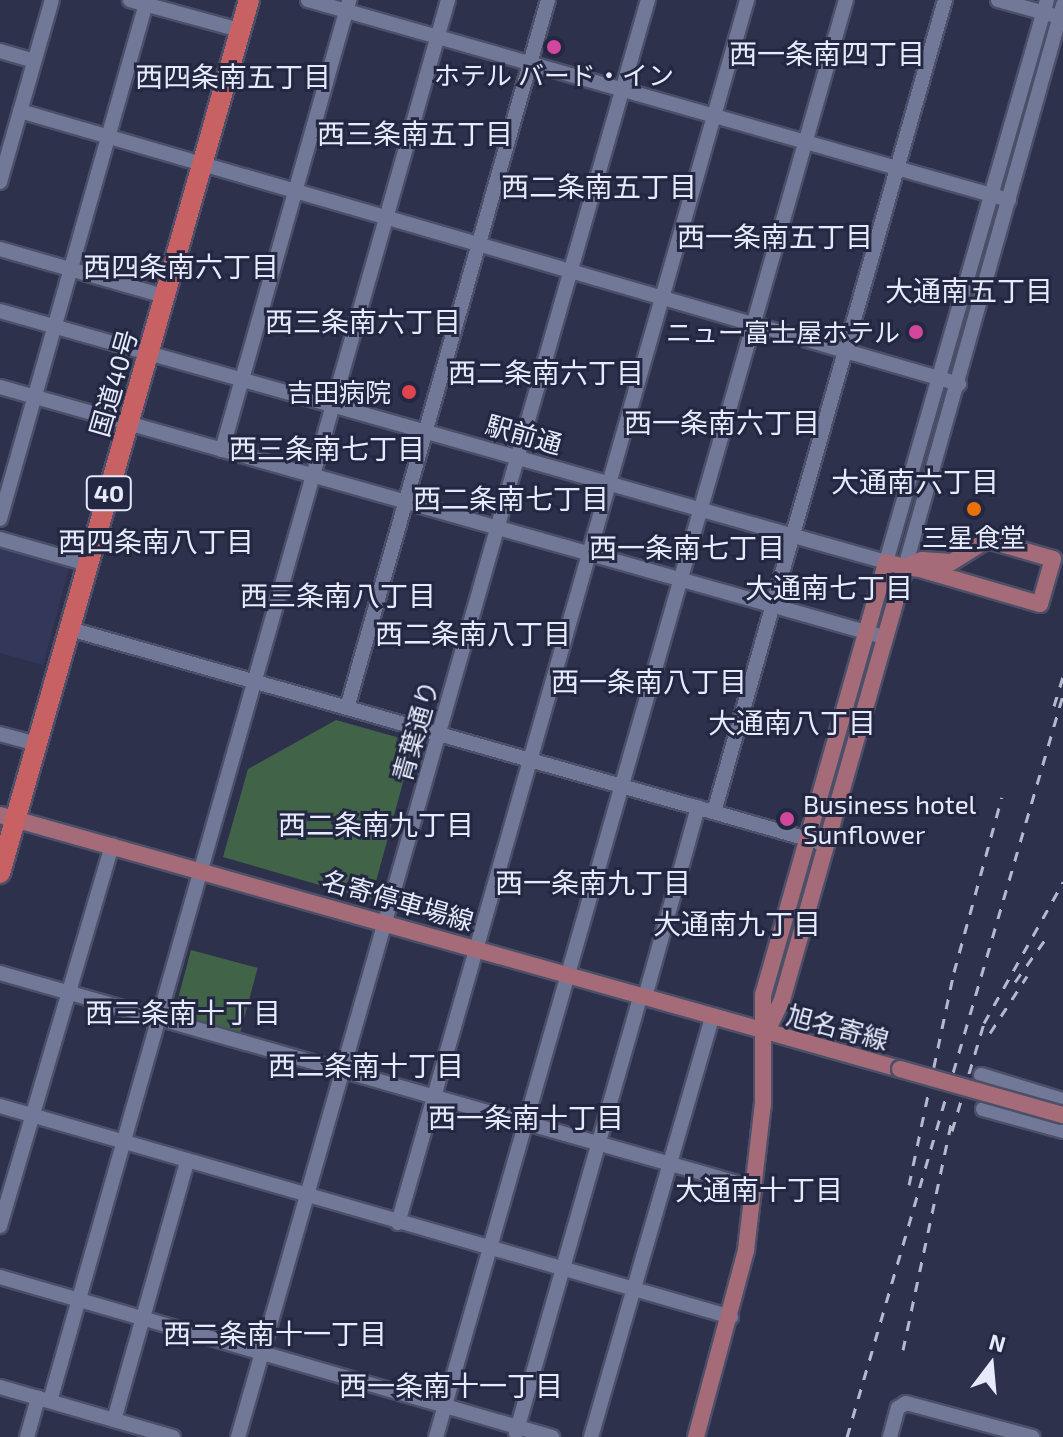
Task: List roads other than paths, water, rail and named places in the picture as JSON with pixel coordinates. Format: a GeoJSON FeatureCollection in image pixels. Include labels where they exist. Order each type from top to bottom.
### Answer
{"type":"FeatureCollection","features":[{"type":"Feature","properties":{"kind":"highway","name":"国道40号"},"geometry":{"type":"LineString","coordinates":[[0,873],[8,817],[37,744],[249,0]]}},
{"type":"Feature","properties":{"kind":"main road"},"geometry":{"type":"LineString","coordinates":[[766,1032],[763,995],[805,838],[886,562],[1040,604],[1053,559],[987,540],[952,562],[922,560],[905,567]]}},
{"type":"Feature","properties":{"kind":"main road"},"geometry":{"type":"LineString","coordinates":[[766,1032],[782,1000],[905,567]]}},
{"type":"Feature","properties":{"kind":"main road","name":"名寄停車場線"},"geometry":{"type":"LineString","coordinates":[[8,817],[477,947],[766,1032]]}},
{"type":"Feature","properties":{"kind":"main road","name":"旭名寄線"},"geometry":{"type":"LineString","coordinates":[[696,1437],[731,1317],[755,1188],[766,1032],[1063,1115]]}},
{"type":"Feature","properties":{"kind":"street"},"geometry":{"type":"LineString","coordinates":[[0,182],[6,136],[20,111],[52,0]]}},
{"type":"Feature","properties":{"kind":"street"},"geometry":{"type":"LineString","coordinates":[[130,0],[147,2],[240,30]]}},
{"type":"Feature","properties":{"kind":"street"},"geometry":{"type":"LineString","coordinates":[[308,0],[348,6],[438,38],[1009,200]]}},
{"type":"Feature","properties":{"kind":"street"},"geometry":{"type":"LineString","coordinates":[[27,1437],[44,1400],[78,1300],[335,406],[448,0]]}},
{"type":"Feature","properties":{"kind":"street"},"geometry":{"type":"LineString","coordinates":[[347,708],[548,0]]}},
{"type":"Feature","properties":{"kind":"street","name":"青葉通り"},"geometry":{"type":"LineString","coordinates":[[238,1437],[648,0]]}},
{"type":"Feature","properties":{"kind":"street"},"geometry":{"type":"LineString","coordinates":[[398,1223],[747,0]]}},
{"type":"Feature","properties":{"kind":"street"},"geometry":{"type":"LineString","coordinates":[[436,1437],[846,0]]}},
{"type":"Feature","properties":{"kind":"street"},"geometry":{"type":"LineString","coordinates":[[714,812],[945,0]]}},
{"type":"Feature","properties":{"kind":"street"},"geometry":{"type":"LineString","coordinates":[[905,567],[1062,14],[1045,6],[998,0]]}},
{"type":"Feature","properties":{"kind":"street"},"geometry":{"type":"LineString","coordinates":[[0,519],[147,2]]}},
{"type":"Feature","properties":{"kind":"street"},"geometry":{"type":"LineString","coordinates":[[222,450],[348,6]]}},
{"type":"Feature","properties":{"kind":"street"},"geometry":{"type":"LineString","coordinates":[[886,562],[1045,6]]}},
{"type":"Feature","properties":{"kind":"street"},"geometry":{"type":"LineString","coordinates":[[0,51],[34,61]]}},
{"type":"Feature","properties":{"kind":"street"},"geometry":{"type":"LineString","coordinates":[[20,111],[202,167],[959,384]]}},
{"type":"Feature","properties":{"kind":"street"},"geometry":{"type":"LineString","coordinates":[[0,249],[164,296]]}},
{"type":"Feature","properties":{"kind":"street","name":"駅前通"},"geometry":{"type":"LineString","coordinates":[[0,311],[886,562]]}},
{"type":"Feature","properties":{"kind":"street"},"geometry":{"type":"LineString","coordinates":[[0,387],[885,638]]}},
{"type":"Feature","properties":{"kind":"street"},"geometry":{"type":"LineString","coordinates":[[0,539],[88,564]]}},
{"type":"Feature","properties":{"kind":"street"},"geometry":{"type":"LineString","coordinates":[[70,629],[826,844]]}},
{"type":"Feature","properties":{"kind":"street"},"geometry":{"type":"LineString","coordinates":[[0,734],[37,744]]}},
{"type":"Feature","properties":{"kind":"street"},"geometry":{"type":"LineString","coordinates":[[516,1432],[698,807]]}},
{"type":"Feature","properties":{"kind":"street"},"geometry":{"type":"LineString","coordinates":[[0,1226],[112,845]]}},
{"type":"Feature","properties":{"kind":"street"},"geometry":{"type":"LineString","coordinates":[[0,973],[755,1188]]}},
{"type":"Feature","properties":{"kind":"street"},"geometry":{"type":"LineString","coordinates":[[591,1437],[713,1015]]}},
{"type":"Feature","properties":{"kind":"street"},"geometry":{"type":"LineString","coordinates":[[981,1075],[1063,1100]]}},
{"type":"Feature","properties":{"kind":"street"},"geometry":{"type":"LineString","coordinates":[[0,1106],[731,1317]]}},
{"type":"Feature","properties":{"kind":"street"},"geometry":{"type":"LineString","coordinates":[[983,1109],[1063,1131]]}},
{"type":"Feature","properties":{"kind":"street"},"geometry":{"type":"LineString","coordinates":[[114,1420],[187,1162]]}},
{"type":"Feature","properties":{"kind":"street"},"geometry":{"type":"LineString","coordinates":[[0,1277],[444,1407],[516,1432],[552,1437]]}},
{"type":"Feature","properties":{"kind":"street"},"geometry":{"type":"LineString","coordinates":[[0,1387],[114,1420],[138,1432],[173,1437]]}},
{"type":"Feature","properties":{"kind":"street"},"geometry":{"type":"LineString","coordinates":[[890,1437],[898,1408],[906,1403],[1033,1437]]}},
{"type":"Feature","properties":{"kind":"railway"},"geometry":{"type":"LineString","coordinates":[[1054,706],[1063,676]]}},
{"type":"Feature","properties":{"kind":"railway"},"geometry":{"type":"LineString","coordinates":[[847,1437],[1063,695]]}},
{"type":"Feature","properties":{"kind":"railway"},"geometry":{"type":"LineString","coordinates":[[909,1185],[954,972],[1002,797]]}},
{"type":"Feature","properties":{"kind":"railway"},"geometry":{"type":"LineString","coordinates":[[952,1131],[984,1023],[1063,882]]}},
{"type":"Feature","properties":{"kind":"railway"},"geometry":{"type":"LineString","coordinates":[[1015,982],[1047,937]]}},
{"type":"Feature","properties":{"kind":"railway"},"geometry":{"type":"LineString","coordinates":[[990,1033],[1027,976]]}},
{"type":"Feature","properties":{"kind":"railway"},"geometry":{"type":"LineString","coordinates":[[903,1350],[952,1119]]}},
{"type":"Feature","properties":{"kind":"place","name":"ホテル バード・イン"},"geometry":{"type":"Point","coordinates":[554,47]}},
{"type":"Feature","properties":{"kind":"place","name":"ニュー富士屋ホテル"},"geometry":{"type":"Point","coordinates":[916,332]}},
{"type":"Feature","properties":{"kind":"place","name":"吉田病院"},"geometry":{"type":"Point","coordinates":[409,392]}},
{"type":"Feature","properties":{"kind":"place","name":"三星食堂"},"geometry":{"type":"Point","coordinates":[974,509]}},
{"type":"Feature","properties":{"kind":"place","name":"Business hotel Sunflower"},"geometry":{"type":"Point","coordinates":[787,819]}},
{"type":"Feature","properties":{"kind":"district","name":"西一条南四丁目"},"geometry":{"type":"Point","coordinates":[827,53]}},
{"type":"Feature","properties":{"kind":"district","name":"西四条南五丁目"},"geometry":{"type":"Point","coordinates":[233,76]}},
{"type":"Feature","properties":{"kind":"district","name":"西三条南五丁目"},"geometry":{"type":"Point","coordinates":[415,133]}},
{"type":"Feature","properties":{"kind":"district","name":"西二条南五丁目"},"geometry":{"type":"Point","coordinates":[599,186]}},
{"type":"Feature","properties":{"kind":"district","name":"西一条南五丁目"},"geometry":{"type":"Point","coordinates":[775,236]}},
{"type":"Feature","properties":{"kind":"district","name":"西四条南六丁目"},"geometry":{"type":"Point","coordinates":[181,266]}},
{"type":"Feature","properties":{"kind":"district","name":"大通南五丁目"},"geometry":{"type":"Point","coordinates":[969,290]}},
{"type":"Feature","properties":{"kind":"district","name":"西三条南六丁目"},"geometry":{"type":"Point","coordinates":[363,321]}},
{"type":"Feature","properties":{"kind":"district","name":"西二条南六丁目"},"geometry":{"type":"Point","coordinates":[546,372]}},
{"type":"Feature","properties":{"kind":"district","name":"西一条南六丁目"},"geometry":{"type":"Point","coordinates":[722,422]}},
{"type":"Feature","properties":{"kind":"district","name":"西三条南七丁目"},"geometry":{"type":"Point","coordinates":[327,448]}},
{"type":"Feature","properties":{"kind":"district","name":"大通南六丁目"},"geometry":{"type":"Point","coordinates":[915,481]}},
{"type":"Feature","properties":{"kind":"district","name":"西二条南七丁目"},"geometry":{"type":"Point","coordinates":[511,498]}},
{"type":"Feature","properties":{"kind":"district","name":"西四条南八丁目"},"geometry":{"type":"Point","coordinates":[156,541]}},
{"type":"Feature","properties":{"kind":"district","name":"西一条南七丁目"},"geometry":{"type":"Point","coordinates":[687,547]}},
{"type":"Feature","properties":{"kind":"district","name":"大通南七丁目"},"geometry":{"type":"Point","coordinates":[829,587]}},
{"type":"Feature","properties":{"kind":"district","name":"西三条南八丁目"},"geometry":{"type":"Point","coordinates":[338,595]}},
{"type":"Feature","properties":{"kind":"district","name":"西二条南八丁目"},"geometry":{"type":"Point","coordinates":[473,633]}},
{"type":"Feature","properties":{"kind":"district","name":"西一条南八丁目"},"geometry":{"type":"Point","coordinates":[649,681]}},
{"type":"Feature","properties":{"kind":"district","name":"大通南八丁目"},"geometry":{"type":"Point","coordinates":[792,722]}},
{"type":"Feature","properties":{"kind":"district","name":"西二条南九丁目"},"geometry":{"type":"Point","coordinates":[376,824]}},
{"type":"Feature","properties":{"kind":"district","name":"西一条南九丁目"},"geometry":{"type":"Point","coordinates":[593,882]}},
{"type":"Feature","properties":{"kind":"district","name":"大通南九丁目"},"geometry":{"type":"Point","coordinates":[737,923]}},
{"type":"Feature","properties":{"kind":"district","name":"西三条南十丁目"},"geometry":{"type":"Point","coordinates":[183,1012]}},
{"type":"Feature","properties":{"kind":"district","name":"西二条南十丁目"},"geometry":{"type":"Point","coordinates":[366,1065]}},
{"type":"Feature","properties":{"kind":"district","name":"西一条南十丁目"},"geometry":{"type":"Point","coordinates":[526,1117]}},
{"type":"Feature","properties":{"kind":"district","name":"大通南十丁目"},"geometry":{"type":"Point","coordinates":[759,1189]}},
{"type":"Feature","properties":{"kind":"district","name":"西二条南十一丁目"},"geometry":{"type":"Point","coordinates":[275,1333]}},
{"type":"Feature","properties":{"kind":"district","name":"西一条南十一丁目"},"geometry":{"type":"Point","coordinates":[451,1385]}}]}
